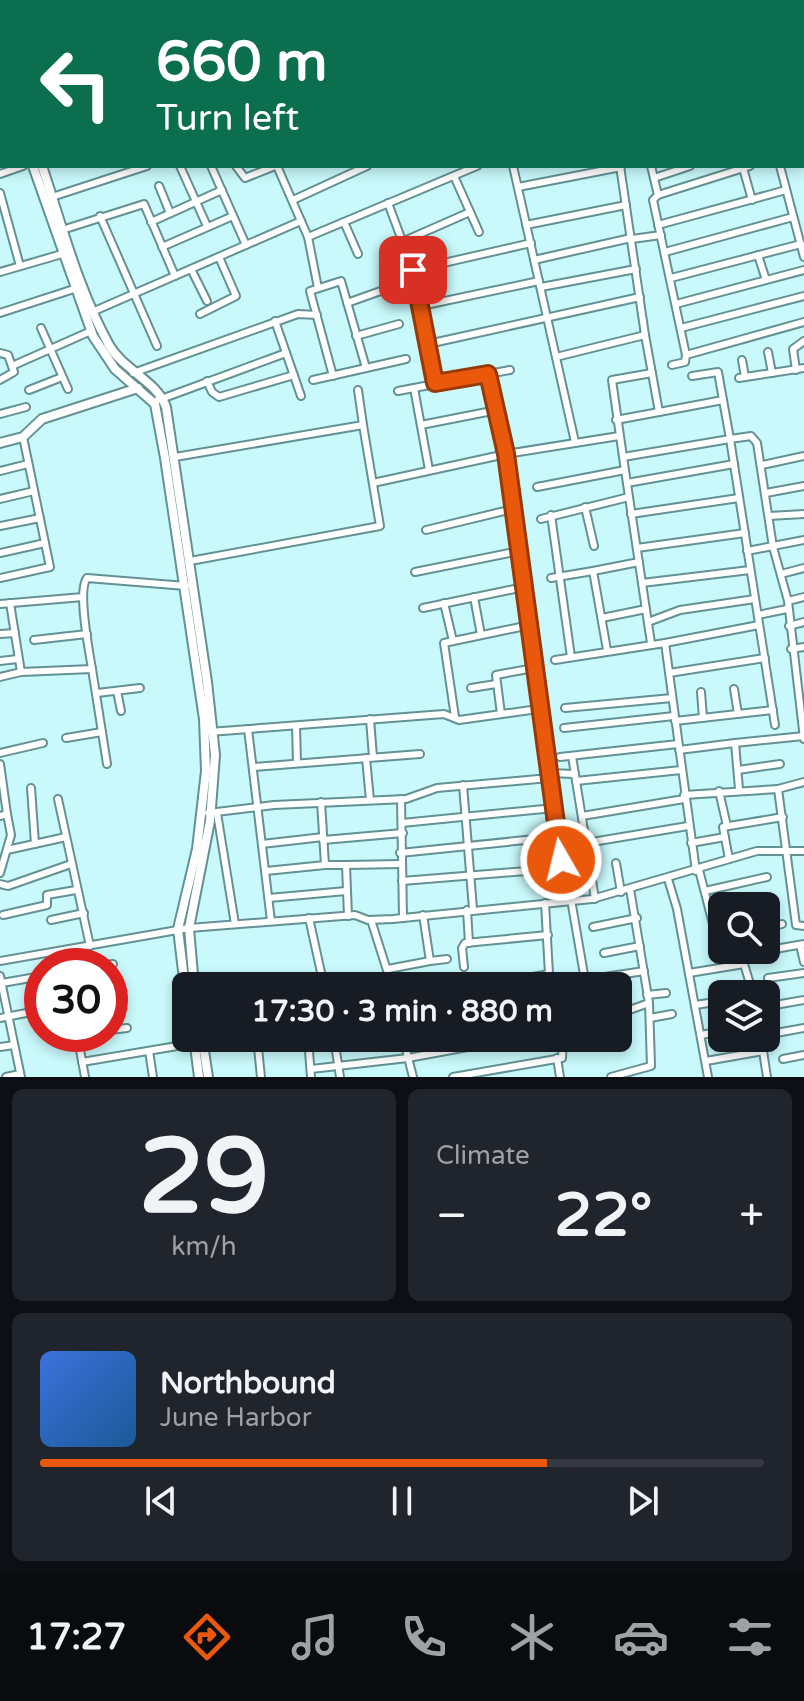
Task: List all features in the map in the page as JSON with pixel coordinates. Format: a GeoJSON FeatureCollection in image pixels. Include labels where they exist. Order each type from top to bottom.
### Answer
{"type":"FeatureCollection","features":[{"type":"Feature","properties":{"kind":"street"},"geometry":{"type":"LineString","coordinates":[[34,168],[74,289],[117,358],[162,397],[175,457],[194,587],[209,732],[206,771],[210,813],[235,924]]}},
{"type":"Feature","properties":{"kind":"street"},"geometry":{"type":"LineString","coordinates":[[43,168],[89,313],[91,331],[115,369],[153,402],[209,732]]}},
{"type":"Feature","properties":{"kind":"street"},"geometry":{"type":"LineString","coordinates":[[52,197],[141,168]]}},
{"type":"Feature","properties":{"kind":"street"},"geometry":{"type":"LineString","coordinates":[[181,168],[207,226]]}},
{"type":"Feature","properties":{"kind":"street"},"geometry":{"type":"LineString","coordinates":[[212,168],[246,245]]}},
{"type":"Feature","properties":{"kind":"street"},"geometry":{"type":"LineString","coordinates":[[238,168],[245,178],[271,168]]}},
{"type":"Feature","properties":{"kind":"street"},"geometry":{"type":"LineString","coordinates":[[277,168],[308,237],[318,288]]}},
{"type":"Feature","properties":{"kind":"street"},"geometry":{"type":"LineString","coordinates":[[293,200],[363,168]]}},
{"type":"Feature","properties":{"kind":"street"},"geometry":{"type":"LineString","coordinates":[[308,237],[468,168]]}},
{"type":"Feature","properties":{"kind":"street"},"geometry":{"type":"LineString","coordinates":[[513,168],[575,442]]}},
{"type":"Feature","properties":{"kind":"street"},"geometry":{"type":"LineString","coordinates":[[570,168],[572,176]]}},
{"type":"Feature","properties":{"kind":"street"},"geometry":{"type":"LineString","coordinates":[[518,187],[615,168]]}},
{"type":"Feature","properties":{"kind":"street"},"geometry":{"type":"LineString","coordinates":[[620,168],[659,412]]}},
{"type":"Feature","properties":{"kind":"street"},"geometry":{"type":"LineString","coordinates":[[652,168],[658,195]]}},
{"type":"Feature","properties":{"kind":"street"},"geometry":{"type":"LineString","coordinates":[[654,178],[684,168]]}},
{"type":"Feature","properties":{"kind":"street"},"geometry":{"type":"LineString","coordinates":[[746,168],[752,200]]}},
{"type":"Feature","properties":{"kind":"street"},"geometry":{"type":"LineString","coordinates":[[780,168],[804,257]]}},
{"type":"Feature","properties":{"kind":"street"},"geometry":{"type":"LineString","coordinates":[[672,365],[685,362],[686,355],[653,204],[658,195],[732,169]]}},
{"type":"Feature","properties":{"kind":"street"},"geometry":{"type":"LineString","coordinates":[[454,176],[479,232]]}},
{"type":"Feature","properties":{"kind":"street"},"geometry":{"type":"LineString","coordinates":[[159,186],[170,213]]}},
{"type":"Feature","properties":{"kind":"street"},"geometry":{"type":"LineString","coordinates":[[151,222],[222,190]]}},
{"type":"Feature","properties":{"kind":"street"},"geometry":{"type":"LineString","coordinates":[[658,225],[786,190]]}},
{"type":"Feature","properties":{"kind":"street"},"geometry":{"type":"LineString","coordinates":[[0,193],[20,266]]}},
{"type":"Feature","properties":{"kind":"street"},"geometry":{"type":"LineString","coordinates":[[388,203],[413,270],[435,383]]}},
{"type":"Feature","properties":{"kind":"street"},"geometry":{"type":"LineString","coordinates":[[62,230],[144,204],[175,276]]}},
{"type":"Feature","properties":{"kind":"street"},"geometry":{"type":"LineString","coordinates":[[526,225],[626,205]]}},
{"type":"Feature","properties":{"kind":"street"},"geometry":{"type":"LineString","coordinates":[[404,241],[470,212]]}},
{"type":"Feature","properties":{"kind":"street"},"geometry":{"type":"LineString","coordinates":[[100,216],[157,346]]}},
{"type":"Feature","properties":{"kind":"street"},"geometry":{"type":"LineString","coordinates":[[162,247],[233,216]]}},
{"type":"Feature","properties":{"kind":"street"},"geometry":{"type":"LineString","coordinates":[[665,252],[793,217]]}},
{"type":"Feature","properties":{"kind":"street"},"geometry":{"type":"LineString","coordinates":[[89,313],[301,221]]}},
{"type":"Feature","properties":{"kind":"street"},"geometry":{"type":"LineString","coordinates":[[344,222],[358,254]]}},
{"type":"Feature","properties":{"kind":"street"},"geometry":{"type":"LineString","coordinates":[[534,260],[661,235]]}},
{"type":"Feature","properties":{"kind":"street"},"geometry":{"type":"LineString","coordinates":[[413,270],[531,243]]}},
{"type":"Feature","properties":{"kind":"street"},"geometry":{"type":"LineString","coordinates":[[671,278],[801,244]]}},
{"type":"Feature","properties":{"kind":"street"},"geometry":{"type":"LineString","coordinates":[[0,272],[62,254]]}},
{"type":"Feature","properties":{"kind":"street"},"geometry":{"type":"LineString","coordinates":[[758,255],[766,280]]}},
{"type":"Feature","properties":{"kind":"street"},"geometry":{"type":"LineString","coordinates":[[200,314],[236,296],[219,257]]}},
{"type":"Feature","properties":{"kind":"street"},"geometry":{"type":"LineString","coordinates":[[191,269],[207,301]]}},
{"type":"Feature","properties":{"kind":"street"},"geometry":{"type":"LineString","coordinates":[[421,306],[636,269]]}},
{"type":"Feature","properties":{"kind":"street"},"geometry":{"type":"LineString","coordinates":[[676,304],[804,270]]}},
{"type":"Feature","properties":{"kind":"street"},"geometry":{"type":"LineString","coordinates":[[333,376],[310,291],[341,281],[366,368]]}},
{"type":"Feature","properties":{"kind":"street"},"geometry":{"type":"LineString","coordinates":[[347,303],[389,288]]}},
{"type":"Feature","properties":{"kind":"street"},"geometry":{"type":"LineString","coordinates":[[0,313],[74,289]]}},
{"type":"Feature","properties":{"kind":"street"},"geometry":{"type":"LineString","coordinates":[[681,328],[804,296]]}},
{"type":"Feature","properties":{"kind":"street"},"geometry":{"type":"LineString","coordinates":[[428,344],[640,297]]}},
{"type":"Feature","properties":{"kind":"street"},"geometry":{"type":"LineString","coordinates":[[133,373],[275,321],[298,314],[317,315]]}},
{"type":"Feature","properties":{"kind":"street"},"geometry":{"type":"LineString","coordinates":[[275,321],[301,396]]}},
{"type":"Feature","properties":{"kind":"street"},"geometry":{"type":"LineString","coordinates":[[686,355],[804,322]]}},
{"type":"Feature","properties":{"kind":"street"},"geometry":{"type":"LineString","coordinates":[[356,336],[399,324]]}},
{"type":"Feature","properties":{"kind":"street"},"geometry":{"type":"LineString","coordinates":[[41,328],[68,389]]}},
{"type":"Feature","properties":{"kind":"street"},"geometry":{"type":"LineString","coordinates":[[12,366],[91,331]]}},
{"type":"Feature","properties":{"kind":"street"},"geometry":{"type":"LineString","coordinates":[[556,357],[645,335]]}},
{"type":"Feature","properties":{"kind":"street"},"geometry":{"type":"LineString","coordinates":[[742,360],[742,378],[800,369],[793,349],[804,341]]}},
{"type":"Feature","properties":{"kind":"street"},"geometry":{"type":"LineString","coordinates":[[768,352],[772,373]]}},
{"type":"Feature","properties":{"kind":"street"},"geometry":{"type":"LineString","coordinates":[[0,353],[8,355],[12,366],[12,375],[0,380]]}},
{"type":"Feature","properties":{"kind":"street"},"geometry":{"type":"LineString","coordinates":[[153,402],[286,353]]}},
{"type":"Feature","properties":{"kind":"street"},"geometry":{"type":"LineString","coordinates":[[313,380],[406,359]]}},
{"type":"Feature","properties":{"kind":"street"},"geometry":{"type":"LineString","coordinates":[[398,391],[510,370]]}},
{"type":"Feature","properties":{"kind":"street"},"geometry":{"type":"LineString","coordinates":[[692,376],[718,372],[775,725]]}},
{"type":"Feature","properties":{"kind":"street"},"geometry":{"type":"LineString","coordinates":[[651,643],[616,420],[613,379],[652,373]]}},
{"type":"Feature","properties":{"kind":"street"},"geometry":{"type":"LineString","coordinates":[[488,374],[506,454],[530,625],[538,709],[568,900],[583,972]]}},
{"type":"Feature","properties":{"kind":"street"},"geometry":{"type":"LineString","coordinates":[[207,381],[212,392],[219,397],[294,375]]}},
{"type":"Feature","properties":{"kind":"street"},"geometry":{"type":"LineString","coordinates":[[29,390],[62,377]]}},
{"type":"Feature","properties":{"kind":"street"},"geometry":{"type":"LineString","coordinates":[[0,441],[23,437],[42,419],[138,388]]}},
{"type":"Feature","properties":{"kind":"street"},"geometry":{"type":"LineString","coordinates":[[414,388],[429,470]]}},
{"type":"Feature","properties":{"kind":"street"},"geometry":{"type":"LineString","coordinates":[[190,561],[377,528],[380,522],[358,390]]}},
{"type":"Feature","properties":{"kind":"street"},"geometry":{"type":"LineString","coordinates":[[616,420],[723,400]]}},
{"type":"Feature","properties":{"kind":"street"},"geometry":{"type":"LineString","coordinates":[[0,414],[26,407]]}},
{"type":"Feature","properties":{"kind":"street"},"geometry":{"type":"LineString","coordinates":[[421,425],[497,410]]}},
{"type":"Feature","properties":{"kind":"street"},"geometry":{"type":"LineString","coordinates":[[175,457],[363,425]]}},
{"type":"Feature","properties":{"kind":"street"},"geometry":{"type":"LineString","coordinates":[[373,483],[506,454],[619,436]]}},
{"type":"Feature","properties":{"kind":"street"},"geometry":{"type":"LineString","coordinates":[[0,578],[50,567],[23,437]]}},
{"type":"Feature","properties":{"kind":"street"},"geometry":{"type":"LineString","coordinates":[[560,757],[804,737],[788,605],[773,547],[762,465],[755,438],[730,439],[623,457]]}},
{"type":"Feature","properties":{"kind":"street"},"geometry":{"type":"LineString","coordinates":[[762,465],[804,456]]}},
{"type":"Feature","properties":{"kind":"street"},"geometry":{"type":"LineString","coordinates":[[0,471],[28,464]]}},
{"type":"Feature","properties":{"kind":"street"},"geometry":{"type":"LineString","coordinates":[[627,483],[734,464]]}},
{"type":"Feature","properties":{"kind":"street"},"geometry":{"type":"LineString","coordinates":[[537,487],[625,470]]}},
{"type":"Feature","properties":{"kind":"street"},"geometry":{"type":"LineString","coordinates":[[766,493],[804,486]]}},
{"type":"Feature","properties":{"kind":"street"},"geometry":{"type":"LineString","coordinates":[[0,499],[34,491]]}},
{"type":"Feature","properties":{"kind":"street"},"geometry":{"type":"LineString","coordinates":[[541,519],[629,497]]}},
{"type":"Feature","properties":{"kind":"street"},"geometry":{"type":"LineString","coordinates":[[631,514],[739,498]]}},
{"type":"Feature","properties":{"kind":"street"},"geometry":{"type":"LineString","coordinates":[[585,507],[594,546]]}},
{"type":"Feature","properties":{"kind":"street"},"geometry":{"type":"LineString","coordinates":[[426,530],[513,509]]}},
{"type":"Feature","properties":{"kind":"street"},"geometry":{"type":"LineString","coordinates":[[769,516],[804,514]]}},
{"type":"Feature","properties":{"kind":"street"},"geometry":{"type":"LineString","coordinates":[[551,515],[563,576],[571,657]]}},
{"type":"Feature","properties":{"kind":"street"},"geometry":{"type":"LineString","coordinates":[[0,526],[40,518]]}},
{"type":"Feature","properties":{"kind":"street"},"geometry":{"type":"LineString","coordinates":[[637,548],[745,533]]}},
{"type":"Feature","properties":{"kind":"street"},"geometry":{"type":"LineString","coordinates":[[747,551],[804,540]]}},
{"type":"Feature","properties":{"kind":"street"},"geometry":{"type":"LineString","coordinates":[[0,553],[45,543]]}},
{"type":"Feature","properties":{"kind":"street"},"geometry":{"type":"LineString","coordinates":[[415,572],[519,551]]}},
{"type":"Feature","properties":{"kind":"street"},"geometry":{"type":"LineString","coordinates":[[551,578],[639,562]]}},
{"type":"Feature","properties":{"kind":"street"},"geometry":{"type":"LineString","coordinates":[[781,574],[804,568]]}},
{"type":"Feature","properties":{"kind":"street"},"geometry":{"type":"LineString","coordinates":[[642,583],[750,570]]}},
{"type":"Feature","properties":{"kind":"street"},"geometry":{"type":"LineString","coordinates":[[593,571],[607,650]]}},
{"type":"Feature","properties":{"kind":"street"},"geometry":{"type":"LineString","coordinates":[[107,764],[87,634],[83,585],[90,577],[194,587]]}},
{"type":"Feature","properties":{"kind":"street"},"geometry":{"type":"LineString","coordinates":[[423,608],[524,587]]}},
{"type":"Feature","properties":{"kind":"street"},"geometry":{"type":"LineString","coordinates":[[0,604],[83,597]]}},
{"type":"Feature","properties":{"kind":"street"},"geometry":{"type":"LineString","coordinates":[[474,597],[481,635]]}},
{"type":"Feature","properties":{"kind":"street"},"geometry":{"type":"LineString","coordinates":[[758,615],[804,597]]}},
{"type":"Feature","properties":{"kind":"street"},"geometry":{"type":"LineString","coordinates":[[648,622],[671,616],[680,610],[755,599]]}},
{"type":"Feature","properties":{"kind":"street"},"geometry":{"type":"LineString","coordinates":[[10,603],[21,672]]}},
{"type":"Feature","properties":{"kind":"street"},"geometry":{"type":"LineString","coordinates":[[444,603],[453,641]]}},
{"type":"Feature","properties":{"kind":"street"},"geometry":{"type":"LineString","coordinates":[[602,618],[646,609]]}},
{"type":"Feature","properties":{"kind":"street"},"geometry":{"type":"LineString","coordinates":[[789,626],[804,622]]}},
{"type":"Feature","properties":{"kind":"street"},"geometry":{"type":"LineString","coordinates":[[455,717],[444,643],[530,625]]}},
{"type":"Feature","properties":{"kind":"street"},"geometry":{"type":"LineString","coordinates":[[555,660],[759,625]]}},
{"type":"Feature","properties":{"kind":"street"},"geometry":{"type":"LineString","coordinates":[[0,634],[15,633]]}},
{"type":"Feature","properties":{"kind":"street"},"geometry":{"type":"LineString","coordinates":[[34,640],[87,634]]}},
{"type":"Feature","properties":{"kind":"street"},"geometry":{"type":"LineString","coordinates":[[665,643],[688,826],[708,904]]}},
{"type":"Feature","properties":{"kind":"street"},"geometry":{"type":"LineString","coordinates":[[791,649],[804,647]]}},
{"type":"Feature","properties":{"kind":"street"},"geometry":{"type":"LineString","coordinates":[[669,673],[765,658]]}},
{"type":"Feature","properties":{"kind":"street"},"geometry":{"type":"LineString","coordinates":[[0,661],[18,659]]}},
{"type":"Feature","properties":{"kind":"street"},"geometry":{"type":"LineString","coordinates":[[501,714],[496,684],[498,674],[534,668]]}},
{"type":"Feature","properties":{"kind":"street"},"geometry":{"type":"LineString","coordinates":[[0,677],[21,672],[92,669]]}},
{"type":"Feature","properties":{"kind":"street"},"geometry":{"type":"LineString","coordinates":[[795,678],[804,676]]}},
{"type":"Feature","properties":{"kind":"street"},"geometry":{"type":"LineString","coordinates":[[471,688],[496,684]]}},
{"type":"Feature","properties":{"kind":"street"},"geometry":{"type":"LineString","coordinates":[[97,693],[140,688]]}},
{"type":"Feature","properties":{"kind":"street"},"geometry":{"type":"LineString","coordinates":[[734,689],[738,714]]}},
{"type":"Feature","properties":{"kind":"street"},"geometry":{"type":"LineString","coordinates":[[117,691],[121,711]]}},
{"type":"Feature","properties":{"kind":"street"},"geometry":{"type":"LineString","coordinates":[[701,692],[703,718]]}},
{"type":"Feature","properties":{"kind":"street"},"geometry":{"type":"LineString","coordinates":[[565,708],[672,698]]}},
{"type":"Feature","properties":{"kind":"street"},"geometry":{"type":"LineString","coordinates":[[577,707],[579,726]]}},
{"type":"Feature","properties":{"kind":"street"},"geometry":{"type":"LineString","coordinates":[[209,732],[444,714],[459,720],[538,709]]}},
{"type":"Feature","properties":{"kind":"street"},"geometry":{"type":"LineString","coordinates":[[564,728],[773,710]]}},
{"type":"Feature","properties":{"kind":"street"},"geometry":{"type":"LineString","coordinates":[[370,719],[370,800]]}},
{"type":"Feature","properties":{"kind":"street"},"geometry":{"type":"LineString","coordinates":[[296,726],[297,763]]}},
{"type":"Feature","properties":{"kind":"street"},"geometry":{"type":"LineString","coordinates":[[248,729],[271,921]]}},
{"type":"Feature","properties":{"kind":"street"},"geometry":{"type":"LineString","coordinates":[[66,738],[102,732]]}},
{"type":"Feature","properties":{"kind":"street"},"geometry":{"type":"LineString","coordinates":[[0,753],[43,743]]}},
{"type":"Feature","properties":{"kind":"street"},"geometry":{"type":"LineString","coordinates":[[735,743],[739,789]]}},
{"type":"Feature","properties":{"kind":"street"},"geometry":{"type":"LineString","coordinates":[[253,767],[420,754]]}},
{"type":"Feature","properties":{"kind":"street"},"geometry":{"type":"LineString","coordinates":[[572,756],[595,899]]}},
{"type":"Feature","properties":{"kind":"street"},"geometry":{"type":"LineString","coordinates":[[0,764],[4,815],[11,835],[0,873]]}},
{"type":"Feature","properties":{"kind":"street"},"geometry":{"type":"LineString","coordinates":[[738,770],[780,764]]}},
{"type":"Feature","properties":{"kind":"street"},"geometry":{"type":"LineString","coordinates":[[210,813],[321,802],[401,799],[430,789],[549,776],[576,778],[681,770]]}},
{"type":"Feature","properties":{"kind":"street"},"geometry":{"type":"LineString","coordinates":[[582,816],[719,791],[778,789],[804,782]]}},
{"type":"Feature","properties":{"kind":"street"},"geometry":{"type":"LineString","coordinates":[[463,785],[470,875],[469,943]]}},
{"type":"Feature","properties":{"kind":"street"},"geometry":{"type":"LineString","coordinates":[[31,788],[35,844]]}},
{"type":"Feature","properties":{"kind":"street"},"geometry":{"type":"LineString","coordinates":[[778,789],[796,925],[804,926]]}},
{"type":"Feature","properties":{"kind":"street"},"geometry":{"type":"LineString","coordinates":[[719,791],[727,826]]}},
{"type":"Feature","properties":{"kind":"street"},"geometry":{"type":"LineString","coordinates":[[58,799],[90,946]]}},
{"type":"Feature","properties":{"kind":"street"},"geometry":{"type":"LineString","coordinates":[[401,799],[403,918]]}},
{"type":"Feature","properties":{"kind":"street"},"geometry":{"type":"LineString","coordinates":[[321,802],[325,865]]}},
{"type":"Feature","properties":{"kind":"street"},"geometry":{"type":"LineString","coordinates":[[402,823],[554,808]]}},
{"type":"Feature","properties":{"kind":"street"},"geometry":{"type":"LineString","coordinates":[[193,972],[189,928],[210,813]]}},
{"type":"Feature","properties":{"kind":"street"},"geometry":{"type":"LineString","coordinates":[[183,972],[178,931],[210,813]]}},
{"type":"Feature","properties":{"kind":"street"},"geometry":{"type":"LineString","coordinates":[[729,859],[723,827],[783,817]]}},
{"type":"Feature","properties":{"kind":"street"},"geometry":{"type":"LineString","coordinates":[[586,843],[688,826]]}},
{"type":"Feature","properties":{"kind":"street"},"geometry":{"type":"LineString","coordinates":[[262,844],[403,833]]}},
{"type":"Feature","properties":{"kind":"street"},"geometry":{"type":"LineString","coordinates":[[400,853],[584,834]]}},
{"type":"Feature","properties":{"kind":"street"},"geometry":{"type":"LineString","coordinates":[[5,848],[66,837]]}},
{"type":"Feature","properties":{"kind":"street"},"geometry":{"type":"LineString","coordinates":[[691,843],[725,837]]}},
{"type":"Feature","properties":{"kind":"street"},"geometry":{"type":"LineString","coordinates":[[78,948],[189,928],[348,916],[371,920],[403,918],[595,899],[757,851],[804,851]]}},
{"type":"Feature","properties":{"kind":"street"},"geometry":{"type":"LineString","coordinates":[[616,863],[621,892]]}},
{"type":"Feature","properties":{"kind":"street"},"geometry":{"type":"LineString","coordinates":[[0,884],[8,886],[71,864]]}},
{"type":"Feature","properties":{"kind":"street"},"geometry":{"type":"LineString","coordinates":[[266,871],[325,865],[400,864]]}},
{"type":"Feature","properties":{"kind":"street"},"geometry":{"type":"LineString","coordinates":[[346,865],[348,916]]}},
{"type":"Feature","properties":{"kind":"street"},"geometry":{"type":"LineString","coordinates":[[402,881],[563,868]]}},
{"type":"Feature","properties":{"kind":"street"},"geometry":{"type":"LineString","coordinates":[[705,891],[767,877]]}},
{"type":"Feature","properties":{"kind":"street"},"geometry":{"type":"LineString","coordinates":[[668,879],[708,1077]]}},
{"type":"Feature","properties":{"kind":"street"},"geometry":{"type":"LineString","coordinates":[[611,1077],[651,1066],[648,999],[630,889]]}},
{"type":"Feature","properties":{"kind":"street"},"geometry":{"type":"LineString","coordinates":[[3,915],[47,905],[47,895],[76,890]]}},
{"type":"Feature","properties":{"kind":"street"},"geometry":{"type":"LineString","coordinates":[[269,898],[346,891]]}},
{"type":"Feature","properties":{"kind":"street"},"geometry":{"type":"LineString","coordinates":[[545,903],[549,972]]}},
{"type":"Feature","properties":{"kind":"street"},"geometry":{"type":"LineString","coordinates":[[51,920],[84,913]]}},
{"type":"Feature","properties":{"kind":"street"},"geometry":{"type":"LineString","coordinates":[[423,915],[430,961]]}},
{"type":"Feature","properties":{"kind":"street"},"geometry":{"type":"LineString","coordinates":[[309,918],[321,972]]}},
{"type":"Feature","properties":{"kind":"street"},"geometry":{"type":"LineString","coordinates":[[593,927],[637,918]]}},
{"type":"Feature","properties":{"kind":"street"},"geometry":{"type":"LineString","coordinates":[[371,920],[389,972]]}},
{"type":"Feature","properties":{"kind":"street"},"geometry":{"type":"LineString","coordinates":[[464,967],[462,944],[548,935]]}},
{"type":"Feature","properties":{"kind":"street"},"geometry":{"type":"LineString","coordinates":[[780,948],[802,945],[804,962]]}},
{"type":"Feature","properties":{"kind":"street"},"geometry":{"type":"LineString","coordinates":[[604,953],[640,946]]}},
{"type":"Feature","properties":{"kind":"street"},"geometry":{"type":"LineString","coordinates":[[0,961],[24,957]]}},
{"type":"Feature","properties":{"kind":"street"},"geometry":{"type":"LineString","coordinates":[[388,969],[447,959]]}},
{"type":"Feature","properties":{"kind":"street"},"geometry":{"type":"LineString","coordinates":[[689,973],[744,964],[749,980]]}},
{"type":"Feature","properties":{"kind":"street"},"geometry":{"type":"LineString","coordinates":[[632,973],[644,971]]}},
{"type":"Feature","properties":{"kind":"street"},"geometry":{"type":"LineString","coordinates":[[768,978],[804,973]]}},
{"type":"Feature","properties":{"kind":"street"},"geometry":{"type":"LineString","coordinates":[[6,1077],[21,1076],[4,1017],[1,983],[24,979]]}},
{"type":"Feature","properties":{"kind":"street"},"geometry":{"type":"LineString","coordinates":[[632,1007],[666,993]]}},
{"type":"Feature","properties":{"kind":"street"},"geometry":{"type":"LineString","coordinates":[[780,1004],[804,1000]]}},
{"type":"Feature","properties":{"kind":"street"},"geometry":{"type":"LineString","coordinates":[[695,1005],[708,1003]]}},
{"type":"Feature","properties":{"kind":"street"},"geometry":{"type":"LineString","coordinates":[[4,1017],[24,1013]]}},
{"type":"Feature","properties":{"kind":"street"},"geometry":{"type":"LineString","coordinates":[[650,1018],[672,1014]]}},
{"type":"Feature","properties":{"kind":"street"},"geometry":{"type":"LineString","coordinates":[[780,1032],[804,1028]]}},
{"type":"Feature","properties":{"kind":"street"},"geometry":{"type":"LineString","coordinates":[[701,1035],[708,1034]]}},
{"type":"Feature","properties":{"kind":"street"},"geometry":{"type":"LineString","coordinates":[[0,1047],[14,1045]]}},
{"type":"Feature","properties":{"kind":"street"},"geometry":{"type":"LineString","coordinates":[[82,1062],[172,1046]]}},
{"type":"Feature","properties":{"kind":"street"},"geometry":{"type":"LineString","coordinates":[[149,1051],[153,1077]]}},
{"type":"Feature","properties":{"kind":"street"},"geometry":{"type":"LineString","coordinates":[[80,1052],[85,1077]]}},
{"type":"Feature","properties":{"kind":"street"},"geometry":{"type":"LineString","coordinates":[[198,1052],[199,1077]]}},
{"type":"Feature","properties":{"kind":"street"},"geometry":{"type":"LineString","coordinates":[[201,1052],[208,1077]]}},
{"type":"Feature","properties":{"kind":"street"},"geometry":{"type":"LineString","coordinates":[[258,1052],[261,1077]]}},
{"type":"Feature","properties":{"kind":"street"},"geometry":{"type":"LineString","coordinates":[[309,1052],[311,1073],[440,1052]]}},
{"type":"Feature","properties":{"kind":"street"},"geometry":{"type":"LineString","coordinates":[[336,1052],[340,1077]]}},
{"type":"Feature","properties":{"kind":"street"},"geometry":{"type":"LineString","coordinates":[[406,1052],[413,1077]]}},
{"type":"Feature","properties":{"kind":"street"},"geometry":{"type":"LineString","coordinates":[[453,1077],[557,1058],[565,1056],[565,1052]]}},
{"type":"Feature","properties":{"kind":"street"},"geometry":{"type":"LineString","coordinates":[[706,1061],[757,1052]]}},
{"type":"Feature","properties":{"kind":"street"},"geometry":{"type":"LineString","coordinates":[[763,1052],[767,1077]]}},
{"type":"Feature","properties":{"kind":"street"},"geometry":{"type":"LineString","coordinates":[[783,1059],[804,1055]]}},
{"type":"Feature","properties":{"kind":"street"},"geometry":{"type":"LineString","coordinates":[[557,1058],[560,1077]]}},
{"type":"Feature","properties":{"kind":"route"},"geometry":{"type":"LineString","coordinates":[[413,270],[435,383],[488,374],[506,454],[530,625],[538,709],[561,860]]}}]}
